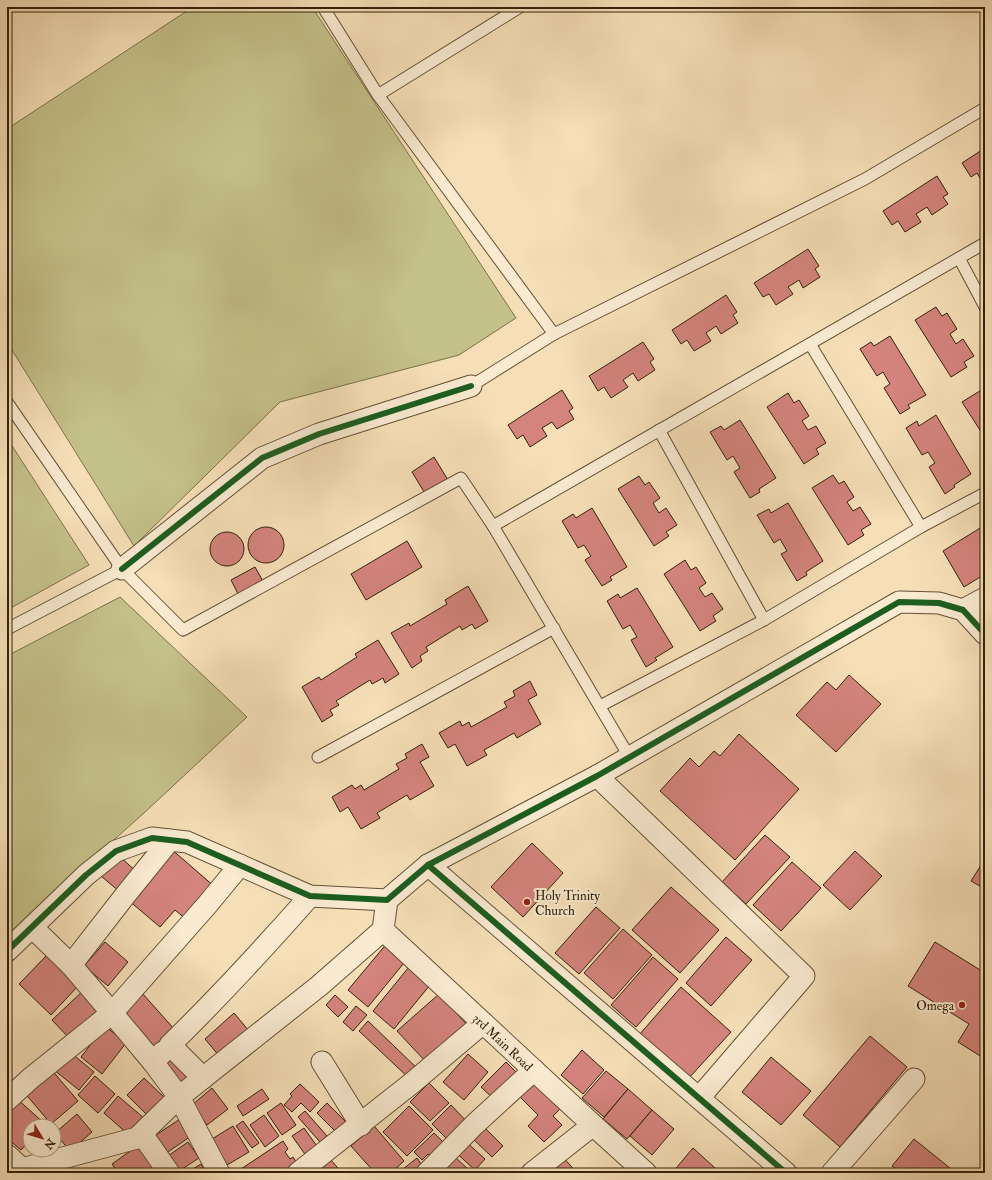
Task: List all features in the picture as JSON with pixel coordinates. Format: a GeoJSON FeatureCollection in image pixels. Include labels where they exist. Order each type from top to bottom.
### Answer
{"type":"FeatureCollection","features":[{"type":"Feature","properties":{"kind":"street"},"geometry":{"type":"LineString","coordinates":[[122,569],[262,458],[319,434],[471,386]]}},
{"type":"Feature","properties":{"kind":"street"},"geometry":{"type":"LineString","coordinates":[[964,610],[985,598]]}},
{"type":"Feature","properties":{"kind":"street"},"geometry":{"type":"LineString","coordinates":[[7,1155],[23,1171],[137,1138],[179,1097],[247,1045],[319,986],[383,930],[387,900],[428,865],[598,776],[899,602],[939,603],[964,610],[985,634]]}},
{"type":"Feature","properties":{"kind":"street"},"geometry":{"type":"LineString","coordinates":[[598,776],[804,976],[699,1098]]}},
{"type":"Feature","properties":{"kind":"street"},"geometry":{"type":"LineString","coordinates":[[7,951],[86,875],[116,851],[152,838],[187,842],[310,896],[387,900]]}},
{"type":"Feature","properties":{"kind":"street"},"geometry":{"type":"LineString","coordinates":[[71,965],[170,840]]}},
{"type":"Feature","properties":{"kind":"street"},"geometry":{"type":"LineString","coordinates":[[7,1100],[31,1078],[112,1013],[207,905],[240,865]]}},
{"type":"Feature","properties":{"kind":"street"},"geometry":{"type":"LineString","coordinates":[[428,865],[786,1173]]}},
{"type":"Feature","properties":{"kind":"street"},"geometry":{"type":"LineString","coordinates":[[153,1062],[210,1006],[310,896]]}},
{"type":"Feature","properties":{"kind":"street"},"geometry":{"type":"LineString","coordinates":[[32,927],[71,965],[153,1062],[179,1097],[219,1173]]}},
{"type":"Feature","properties":{"kind":"street","name":"3rd Main Road"},"geometry":{"type":"LineString","coordinates":[[383,930],[643,1172]]}},
{"type":"Feature","properties":{"kind":"street"},"geometry":{"type":"LineString","coordinates":[[298,1173],[412,1083],[483,1023]]}},
{"type":"Feature","properties":{"kind":"street"},"geometry":{"type":"LineString","coordinates":[[170,1044],[202,1078]]}},
{"type":"Feature","properties":{"kind":"street"},"geometry":{"type":"LineString","coordinates":[[322,1062],[360,1125]]}},
{"type":"Feature","properties":{"kind":"street"},"geometry":{"type":"LineString","coordinates":[[427,1173],[474,1125],[534,1070]]}},
{"type":"Feature","properties":{"kind":"street"},"geometry":{"type":"LineString","coordinates":[[832,1173],[914,1079]]}},
{"type":"Feature","properties":{"kind":"street"},"geometry":{"type":"LineString","coordinates":[[532,1173],[593,1125]]}},
{"type":"Feature","properties":{"kind":"street"},"geometry":{"type":"LineString","coordinates":[[142,1134],[169,1173]]}},
{"type":"Feature","properties":{"kind":"lane"},"geometry":{"type":"LineString","coordinates":[[323,7],[378,95],[554,334]]}},
{"type":"Feature","properties":{"kind":"lane"},"geometry":{"type":"LineString","coordinates":[[378,95],[520,7]]}},
{"type":"Feature","properties":{"kind":"lane"},"geometry":{"type":"LineString","coordinates":[[471,386],[554,334],[865,179],[985,108]]}},
{"type":"Feature","properties":{"kind":"lane"},"geometry":{"type":"LineString","coordinates":[[493,526],[985,243]]}},
{"type":"Feature","properties":{"kind":"lane"},"geometry":{"type":"LineString","coordinates":[[959,258],[985,307]]}},
{"type":"Feature","properties":{"kind":"lane"},"geometry":{"type":"LineString","coordinates":[[810,344],[921,527]]}},
{"type":"Feature","properties":{"kind":"lane"},"geometry":{"type":"LineString","coordinates":[[7,402],[122,569],[183,630],[461,478],[493,526],[630,758]]}},
{"type":"Feature","properties":{"kind":"lane"},"geometry":{"type":"LineString","coordinates":[[658,430],[764,620]]}},
{"type":"Feature","properties":{"kind":"lane"},"geometry":{"type":"LineString","coordinates":[[600,706],[764,620],[921,527],[985,493]]}},
{"type":"Feature","properties":{"kind":"lane"},"geometry":{"type":"LineString","coordinates":[[7,629],[122,569]]}},
{"type":"Feature","properties":{"kind":"lane"},"geometry":{"type":"LineString","coordinates":[[318,757],[554,628]]}},
{"type":"Feature","properties":{"kind":"shaded area"},"geometry":{"type":"Polygon","coordinates":[[[193,7],[312,7],[516,318],[459,355],[280,402],[134,546],[7,342],[7,129],[193,7]]]}},
{"type":"Feature","properties":{"kind":"shaded area"},"geometry":{"type":"Polygon","coordinates":[[[7,438],[89,565],[7,610],[7,438]]]}},
{"type":"Feature","properties":{"kind":"shaded area"},"geometry":{"type":"Polygon","coordinates":[[[120,597],[247,717],[144,813],[7,935],[7,656],[120,597]]]}},
{"type":"Feature","properties":{"kind":"building"},"geometry":{"type":"Polygon","coordinates":[[[985,148],[984,185],[977,173],[971,177],[962,163],[985,148]]]}},
{"type":"Feature","properties":{"kind":"building"},"geometry":{"type":"Polygon","coordinates":[[[937,176],[948,194],[943,197],[948,204],[932,215],[927,207],[916,214],[921,222],[905,232],[898,221],[892,225],[883,211],[937,176]]]}},
{"type":"Feature","properties":{"kind":"building"},"geometry":{"type":"Polygon","coordinates":[[[808,249],[819,266],[815,269],[820,277],[803,288],[799,280],[788,287],[793,294],[776,305],[769,294],[763,297],[754,283],[808,249]]]}},
{"type":"Feature","properties":{"kind":"building"},"geometry":{"type":"Polygon","coordinates":[[[726,295],[737,312],[733,315],[738,323],[721,334],[716,326],[706,333],[711,341],[694,351],[687,340],[681,344],[672,330],[726,295]]]}},
{"type":"Feature","properties":{"kind":"building"},"geometry":{"type":"Polygon","coordinates":[[[936,307],[942,316],[947,313],[957,329],[950,334],[956,344],[963,339],[974,356],[964,362],[967,367],[951,377],[915,320],[936,307]]]}},
{"type":"Feature","properties":{"kind":"building"},"geometry":{"type":"Polygon","coordinates":[[[890,336],[926,395],[908,405],[910,408],[900,414],[884,388],[890,384],[883,372],[877,376],[860,349],[871,342],[874,346],[890,336]]]}},
{"type":"Feature","properties":{"kind":"building"},"geometry":{"type":"Polygon","coordinates":[[[643,342],[654,359],[650,362],[655,370],[638,381],[633,373],[623,380],[628,387],[611,398],[604,387],[598,391],[589,376],[643,342]]]}},
{"type":"Feature","properties":{"kind":"building"},"geometry":{"type":"Polygon","coordinates":[[[983,389],[985,392],[985,438],[962,402],[983,389]]]}},
{"type":"Feature","properties":{"kind":"building"},"geometry":{"type":"Polygon","coordinates":[[[562,390],[573,408],[569,411],[574,419],[557,429],[552,422],[542,428],[547,436],[530,447],[523,435],[517,439],[508,425],[562,390]]]}},
{"type":"Feature","properties":{"kind":"building"},"geometry":{"type":"Polygon","coordinates":[[[788,393],[794,403],[799,400],[809,416],[802,421],[808,430],[816,426],[826,443],[816,449],[819,454],[804,464],[767,407],[788,393]]]}},
{"type":"Feature","properties":{"kind":"building"},"geometry":{"type":"Polygon","coordinates":[[[936,415],[971,474],[954,485],[955,487],[945,494],[929,467],[935,463],[928,452],[922,455],[906,428],[917,421],[919,426],[936,415]]]}},
{"type":"Feature","properties":{"kind":"building"},"geometry":{"type":"Polygon","coordinates":[[[740,420],[776,478],[759,489],[760,492],[750,498],[734,472],[740,468],[733,456],[727,460],[710,432],[721,426],[724,430],[740,420]]]}},
{"type":"Feature","properties":{"kind":"building"},"geometry":{"type":"Polygon","coordinates":[[[434,457],[448,480],[426,495],[412,472],[434,457]]]}},
{"type":"Feature","properties":{"kind":"building"},"geometry":{"type":"Polygon","coordinates":[[[833,475],[839,484],[844,481],[854,497],[847,502],[853,511],[860,507],[871,524],[861,530],[864,535],[848,545],[812,488],[833,475]]]}},
{"type":"Feature","properties":{"kind":"building"},"geometry":{"type":"Polygon","coordinates":[[[639,476],[645,485],[649,482],[660,498],[653,503],[659,513],[666,508],[677,525],[666,532],[669,536],[654,546],[618,489],[639,476]]]}},
{"type":"Feature","properties":{"kind":"building"},"geometry":{"type":"Polygon","coordinates":[[[788,503],[823,561],[806,572],[807,575],[797,581],[781,554],[787,551],[780,539],[774,543],[757,515],[769,509],[771,513],[788,503]]]}},
{"type":"Feature","properties":{"kind":"building"},"geometry":{"type":"Polygon","coordinates":[[[592,508],[627,567],[610,577],[612,580],[602,586],[585,560],[591,556],[584,545],[578,548],[562,521],[573,514],[576,518],[592,508]]]}},
{"type":"Feature","properties":{"kind":"building"},"geometry":{"type":"Polygon","coordinates":[[[985,525],[985,574],[964,587],[943,551],[985,525]]]}},
{"type":"Feature","properties":{"kind":"building"},"geometry":{"type":"Polygon","coordinates":[[[266,527],[279,532],[284,545],[279,558],[266,563],[253,558],[248,545],[253,532],[266,527]]]}},
{"type":"Feature","properties":{"kind":"building"},"geometry":{"type":"Polygon","coordinates":[[[224,532],[230,532],[234,533],[241,539],[244,549],[243,556],[237,563],[230,566],[224,566],[220,565],[213,559],[210,552],[210,546],[211,542],[217,535],[224,532]]]}},
{"type":"Feature","properties":{"kind":"building"},"geometry":{"type":"Polygon","coordinates":[[[407,541],[422,567],[366,600],[351,574],[407,541]]]}},
{"type":"Feature","properties":{"kind":"building"},"geometry":{"type":"Polygon","coordinates":[[[685,560],[691,570],[696,567],[706,583],[699,588],[705,597],[712,593],[723,609],[713,616],[716,621],[700,631],[664,574],[685,560]]]}},
{"type":"Feature","properties":{"kind":"building"},"geometry":{"type":"Polygon","coordinates":[[[255,567],[264,583],[239,596],[231,580],[255,567]]]}},
{"type":"Feature","properties":{"kind":"building"},"geometry":{"type":"Polygon","coordinates":[[[468,586],[488,621],[475,629],[472,624],[462,630],[460,626],[426,647],[428,651],[420,656],[422,661],[412,668],[391,633],[409,623],[410,626],[447,604],[445,600],[468,586]]]}},
{"type":"Feature","properties":{"kind":"building"},"geometry":{"type":"Polygon","coordinates":[[[637,588],[673,647],[655,658],[657,660],[646,667],[631,640],[637,637],[630,625],[623,629],[607,601],[618,594],[620,598],[637,588]]]}},
{"type":"Feature","properties":{"kind":"building"},"geometry":{"type":"Polygon","coordinates":[[[378,640],[399,674],[385,683],[383,678],[372,684],[370,680],[336,701],[339,705],[330,710],[333,715],[322,722],[302,687],[319,677],[321,680],[357,657],[355,654],[378,640]]]}},
{"type":"Feature","properties":{"kind":"building"},"geometry":{"type":"Polygon","coordinates":[[[849,675],[881,704],[836,752],[796,715],[827,682],[836,690],[849,675]]]}},
{"type":"Feature","properties":{"kind":"building"},"geometry":{"type":"Polygon","coordinates":[[[530,681],[537,695],[528,700],[541,724],[517,738],[514,733],[484,750],[487,755],[467,766],[455,744],[448,748],[439,733],[460,721],[462,726],[469,722],[471,727],[507,707],[504,702],[515,696],[513,691],[530,681]]]}},
{"type":"Feature","properties":{"kind":"building"},"geometry":{"type":"Polygon","coordinates":[[[739,734],[799,789],[735,860],[660,791],[690,758],[699,767],[714,751],[720,756],[739,734]]]}},
{"type":"Feature","properties":{"kind":"building"},"geometry":{"type":"Polygon","coordinates":[[[422,744],[429,757],[420,762],[434,786],[410,800],[407,795],[377,813],[380,818],[361,829],[348,807],[340,812],[332,797],[352,785],[355,789],[361,785],[364,790],[399,769],[396,764],[407,758],[405,754],[422,744]]]}},
{"type":"Feature","properties":{"kind":"building"},"geometry":{"type":"Polygon","coordinates":[[[765,835],[790,857],[746,904],[722,882],[765,835]]]}},
{"type":"Feature","properties":{"kind":"building"},"geometry":{"type":"Polygon","coordinates":[[[532,843],[563,873],[523,917],[491,887],[532,843]]]}},
{"type":"Feature","properties":{"kind":"building"},"geometry":{"type":"Polygon","coordinates":[[[170,848],[215,887],[187,920],[175,910],[160,927],[127,899],[170,848]]]}},
{"type":"Feature","properties":{"kind":"building"},"geometry":{"type":"Polygon","coordinates":[[[855,851],[882,876],[850,910],[823,885],[855,851]]]}},
{"type":"Feature","properties":{"kind":"building"},"geometry":{"type":"Polygon","coordinates":[[[119,856],[138,873],[120,892],[101,876],[119,856]]]}},
{"type":"Feature","properties":{"kind":"building"},"geometry":{"type":"Polygon","coordinates":[[[985,859],[985,889],[971,881],[985,859]]]}},
{"type":"Feature","properties":{"kind":"building"},"geometry":{"type":"Polygon","coordinates":[[[792,862],[821,888],[781,931],[753,905],[792,862]]]}},
{"type":"Feature","properties":{"kind":"building"},"geometry":{"type":"Polygon","coordinates":[[[671,887],[719,930],[680,973],[632,930],[671,887]]]}},
{"type":"Feature","properties":{"kind":"building"},"geometry":{"type":"Polygon","coordinates":[[[596,907],[620,928],[579,974],[555,953],[596,907]]]}},
{"type":"Feature","properties":{"kind":"building"},"geometry":{"type":"Polygon","coordinates":[[[623,929],[652,955],[613,999],[584,973],[623,929]]]}},
{"type":"Feature","properties":{"kind":"building"},"geometry":{"type":"Polygon","coordinates":[[[726,937],[752,960],[711,1006],[686,983],[726,937]]]}},
{"type":"Feature","properties":{"kind":"building"},"geometry":{"type":"Polygon","coordinates":[[[105,942],[128,962],[108,986],[84,966],[105,942]]]}},
{"type":"Feature","properties":{"kind":"building"},"geometry":{"type":"Polygon","coordinates":[[[388,942],[408,958],[368,1007],[348,990],[388,942]]]}},
{"type":"Feature","properties":{"kind":"building","name":"Omega"},"geometry":{"type":"Polygon","coordinates":[[[935,942],[985,973],[985,1059],[958,1042],[969,1024],[908,986],[935,942]]]}},
{"type":"Feature","properties":{"kind":"building"},"geometry":{"type":"Polygon","coordinates":[[[47,955],[78,986],[51,1015],[19,984],[47,955]]]}},
{"type":"Feature","properties":{"kind":"building"},"geometry":{"type":"Polygon","coordinates":[[[653,957],[678,979],[636,1027],[611,1005],[653,957]]]}},
{"type":"Feature","properties":{"kind":"building"},"geometry":{"type":"Polygon","coordinates":[[[409,967],[430,985],[394,1029],[373,1011],[409,967]]]}},
{"type":"Feature","properties":{"kind":"building"},"geometry":{"type":"Polygon","coordinates":[[[681,987],[731,1032],[688,1079],[639,1035],[681,987]]]}},
{"type":"Feature","properties":{"kind":"building"},"geometry":{"type":"Polygon","coordinates":[[[84,990],[102,1009],[70,1039],[52,1020],[84,990]]]}},
{"type":"Feature","properties":{"kind":"building"},"geometry":{"type":"Polygon","coordinates":[[[142,993],[176,1031],[155,1050],[121,1013],[142,993]]]}},
{"type":"Feature","properties":{"kind":"building"},"geometry":{"type":"Polygon","coordinates":[[[439,994],[469,1027],[428,1064],[397,1031],[439,994]]]}},
{"type":"Feature","properties":{"kind":"building"},"geometry":{"type":"Polygon","coordinates":[[[335,995],[348,1007],[338,1017],[326,1005],[335,995]]]}},
{"type":"Feature","properties":{"kind":"building"},"geometry":{"type":"Polygon","coordinates":[[[356,1006],[367,1015],[353,1031],[343,1022],[356,1006]]]}},
{"type":"Feature","properties":{"kind":"building"},"geometry":{"type":"Polygon","coordinates":[[[234,1013],[249,1031],[220,1057],[205,1039],[234,1013]]]}},
{"type":"Feature","properties":{"kind":"building"},"geometry":{"type":"Polygon","coordinates":[[[368,1021],[421,1072],[412,1081],[359,1031],[368,1021]]]}},
{"type":"Feature","properties":{"kind":"building"},"geometry":{"type":"Polygon","coordinates":[[[105,1026],[126,1043],[102,1074],[81,1057],[105,1026]]]}},
{"type":"Feature","properties":{"kind":"building"},"geometry":{"type":"Polygon","coordinates":[[[870,1036],[907,1067],[840,1147],[803,1115],[870,1036]]]}},
{"type":"Feature","properties":{"kind":"building"},"geometry":{"type":"Polygon","coordinates":[[[582,1050],[604,1070],[583,1094],[561,1075],[582,1050]]]}},
{"type":"Feature","properties":{"kind":"building"},"geometry":{"type":"Polygon","coordinates":[[[70,1052],[94,1072],[79,1090],[54,1070],[70,1052]]]}},
{"type":"Feature","properties":{"kind":"building"},"geometry":{"type":"Polygon","coordinates":[[[172,1052],[194,1077],[180,1089],[159,1064],[172,1052]]]}},
{"type":"Feature","properties":{"kind":"building"},"geometry":{"type":"Polygon","coordinates":[[[468,1054],[488,1072],[464,1100],[443,1082],[468,1054]]]}},
{"type":"Feature","properties":{"kind":"building"},"geometry":{"type":"Polygon","coordinates":[[[771,1057],[811,1091],[781,1125],[742,1092],[771,1057]]]}},
{"type":"Feature","properties":{"kind":"building"},"geometry":{"type":"Polygon","coordinates":[[[506,1062],[520,1076],[495,1100],[481,1087],[506,1062]]]}},
{"type":"Feature","properties":{"kind":"building"},"geometry":{"type":"Polygon","coordinates":[[[50,1068],[78,1101],[58,1118],[46,1118],[23,1091],[50,1068]]]}},
{"type":"Feature","properties":{"kind":"building"},"geometry":{"type":"Polygon","coordinates":[[[606,1071],[628,1089],[604,1117],[582,1098],[606,1071]]]}},
{"type":"Feature","properties":{"kind":"building"},"geometry":{"type":"Polygon","coordinates":[[[95,1076],[115,1094],[98,1113],[78,1095],[95,1076]]]}},
{"type":"Feature","properties":{"kind":"building"},"geometry":{"type":"Polygon","coordinates":[[[144,1078],[166,1099],[148,1116],[127,1095],[144,1078]]]}},
{"type":"Feature","properties":{"kind":"building"},"geometry":{"type":"Polygon","coordinates":[[[531,1080],[560,1109],[553,1116],[562,1125],[544,1142],[528,1126],[538,1115],[517,1094],[531,1080]]]}},
{"type":"Feature","properties":{"kind":"building"},"geometry":{"type":"Polygon","coordinates":[[[429,1083],[449,1103],[430,1121],[410,1102],[429,1083]]]}},
{"type":"Feature","properties":{"kind":"building"},"geometry":{"type":"Polygon","coordinates":[[[300,1084],[319,1102],[310,1112],[301,1103],[292,1112],[284,1105],[292,1096],[290,1094],[300,1084]]]}},
{"type":"Feature","properties":{"kind":"building"},"geometry":{"type":"Polygon","coordinates":[[[212,1088],[228,1109],[207,1125],[192,1105],[212,1088]]]}},
{"type":"Feature","properties":{"kind":"building"},"geometry":{"type":"Polygon","coordinates":[[[262,1089],[269,1099],[243,1116],[237,1106],[262,1089]]]}},
{"type":"Feature","properties":{"kind":"building"},"geometry":{"type":"Polygon","coordinates":[[[628,1089],[652,1110],[627,1139],[603,1119],[628,1089]]]}},
{"type":"Feature","properties":{"kind":"building"},"geometry":{"type":"Polygon","coordinates":[[[118,1096],[145,1119],[130,1136],[104,1113],[118,1096]]]}},
{"type":"Feature","properties":{"kind":"building"},"geometry":{"type":"Polygon","coordinates":[[[15,1097],[38,1118],[22,1118],[21,1150],[7,1138],[7,1106],[15,1097]]]}},
{"type":"Feature","properties":{"kind":"building"},"geometry":{"type":"Polygon","coordinates":[[[281,1103],[296,1125],[282,1135],[267,1113],[281,1103]]]}},
{"type":"Feature","properties":{"kind":"building"},"geometry":{"type":"Polygon","coordinates":[[[327,1103],[346,1122],[336,1132],[317,1113],[327,1103]]]}},
{"type":"Feature","properties":{"kind":"building"},"geometry":{"type":"Polygon","coordinates":[[[451,1105],[470,1125],[451,1143],[432,1124],[451,1105]]]}},
{"type":"Feature","properties":{"kind":"building"},"geometry":{"type":"Polygon","coordinates":[[[409,1106],[433,1130],[407,1156],[383,1132],[409,1106]]]}},
{"type":"Feature","properties":{"kind":"building"},"geometry":{"type":"Polygon","coordinates":[[[652,1110],[674,1129],[652,1155],[630,1136],[652,1110]]]}},
{"type":"Feature","properties":{"kind":"building"},"geometry":{"type":"Polygon","coordinates":[[[305,1111],[327,1136],[320,1142],[298,1117],[305,1111]]]}},
{"type":"Feature","properties":{"kind":"building"},"geometry":{"type":"Polygon","coordinates":[[[77,1114],[92,1132],[70,1151],[62,1141],[62,1127],[77,1114]]]}},
{"type":"Feature","properties":{"kind":"building"},"geometry":{"type":"Polygon","coordinates":[[[264,1115],[279,1136],[265,1147],[250,1125],[264,1115]]]}},
{"type":"Feature","properties":{"kind":"building"},"geometry":{"type":"Polygon","coordinates":[[[183,1117],[194,1134],[165,1154],[153,1137],[183,1117]]]}},
{"type":"Feature","properties":{"kind":"building"},"geometry":{"type":"Polygon","coordinates":[[[243,1121],[259,1143],[252,1148],[236,1126],[243,1121]]]}},
{"type":"Feature","properties":{"kind":"building"},"geometry":{"type":"Polygon","coordinates":[[[482,1125],[503,1146],[492,1157],[471,1137],[482,1125]]]}},
{"type":"Feature","properties":{"kind":"building"},"geometry":{"type":"Polygon","coordinates":[[[233,1126],[249,1152],[227,1165],[212,1139],[233,1126]]]}},
{"type":"Feature","properties":{"kind":"building"},"geometry":{"type":"Polygon","coordinates":[[[374,1126],[404,1161],[391,1173],[375,1173],[351,1146],[374,1126]]]}},
{"type":"Feature","properties":{"kind":"building"},"geometry":{"type":"Polygon","coordinates":[[[304,1128],[319,1149],[307,1157],[292,1136],[304,1128]]]}},
{"type":"Feature","properties":{"kind":"building"},"geometry":{"type":"Polygon","coordinates":[[[434,1133],[447,1146],[433,1160],[428,1154],[422,1160],[414,1152],[434,1133]]]}},
{"type":"Feature","properties":{"kind":"building"},"geometry":{"type":"Polygon","coordinates":[[[463,1139],[485,1159],[475,1170],[453,1150],[463,1139]]]}},
{"type":"Feature","properties":{"kind":"building"},"geometry":{"type":"Polygon","coordinates":[[[914,1139],[956,1173],[901,1173],[892,1166],[914,1139]]]}},
{"type":"Feature","properties":{"kind":"building"},"geometry":{"type":"Polygon","coordinates":[[[283,1141],[288,1149],[285,1152],[290,1159],[293,1157],[299,1166],[289,1173],[235,1173],[283,1141]]]}},
{"type":"Feature","properties":{"kind":"building"},"geometry":{"type":"Polygon","coordinates":[[[143,1142],[164,1173],[118,1173],[112,1164],[143,1142]]]}},
{"type":"Feature","properties":{"kind":"building"},"geometry":{"type":"Polygon","coordinates":[[[188,1142],[199,1158],[176,1173],[165,1158],[188,1142]]]}},
{"type":"Feature","properties":{"kind":"building"},"geometry":{"type":"Polygon","coordinates":[[[693,1148],[715,1168],[710,1173],[672,1173],[693,1148]]]}},
{"type":"Feature","properties":{"kind":"building"},"geometry":{"type":"Polygon","coordinates":[[[454,1156],[472,1173],[438,1173],[454,1156]]]}},
{"type":"Feature","properties":{"kind":"building"},"geometry":{"type":"Polygon","coordinates":[[[562,1156],[577,1173],[553,1173],[548,1167],[562,1156]]]}},
{"type":"Feature","properties":{"kind":"building"},"geometry":{"type":"Polygon","coordinates":[[[417,1158],[425,1170],[421,1173],[398,1173],[417,1158]]]}},
{"type":"Feature","properties":{"kind":"building"},"geometry":{"type":"Polygon","coordinates":[[[331,1160],[342,1173],[316,1173],[331,1160]]]}},
{"type":"Feature","properties":{"kind":"building"},"geometry":{"type":"Polygon","coordinates":[[[201,1164],[206,1173],[186,1173],[201,1164]]]}},
{"type":"Feature","properties":{"kind":"cycle path"},"geometry":{"type":"LineString","coordinates":[[122,569],[262,458],[319,434],[471,386]]}},
{"type":"Feature","properties":{"kind":"cycle path"},"geometry":{"type":"LineString","coordinates":[[7,951],[86,875],[116,851],[152,838],[187,842],[310,896],[387,900],[428,865],[597,776],[899,602],[939,603],[963,610],[985,634]]}},
{"type":"Feature","properties":{"kind":"cycle path"},"geometry":{"type":"LineString","coordinates":[[428,865],[786,1173]]}},
{"type":"Feature","properties":{"kind":"place","name":"Holy Trinity Church"},"geometry":{"type":"Point","coordinates":[527,902]}},
{"type":"Feature","properties":{"kind":"place","name":"Omega"},"geometry":{"type":"Point","coordinates":[962,1005]}}]}
